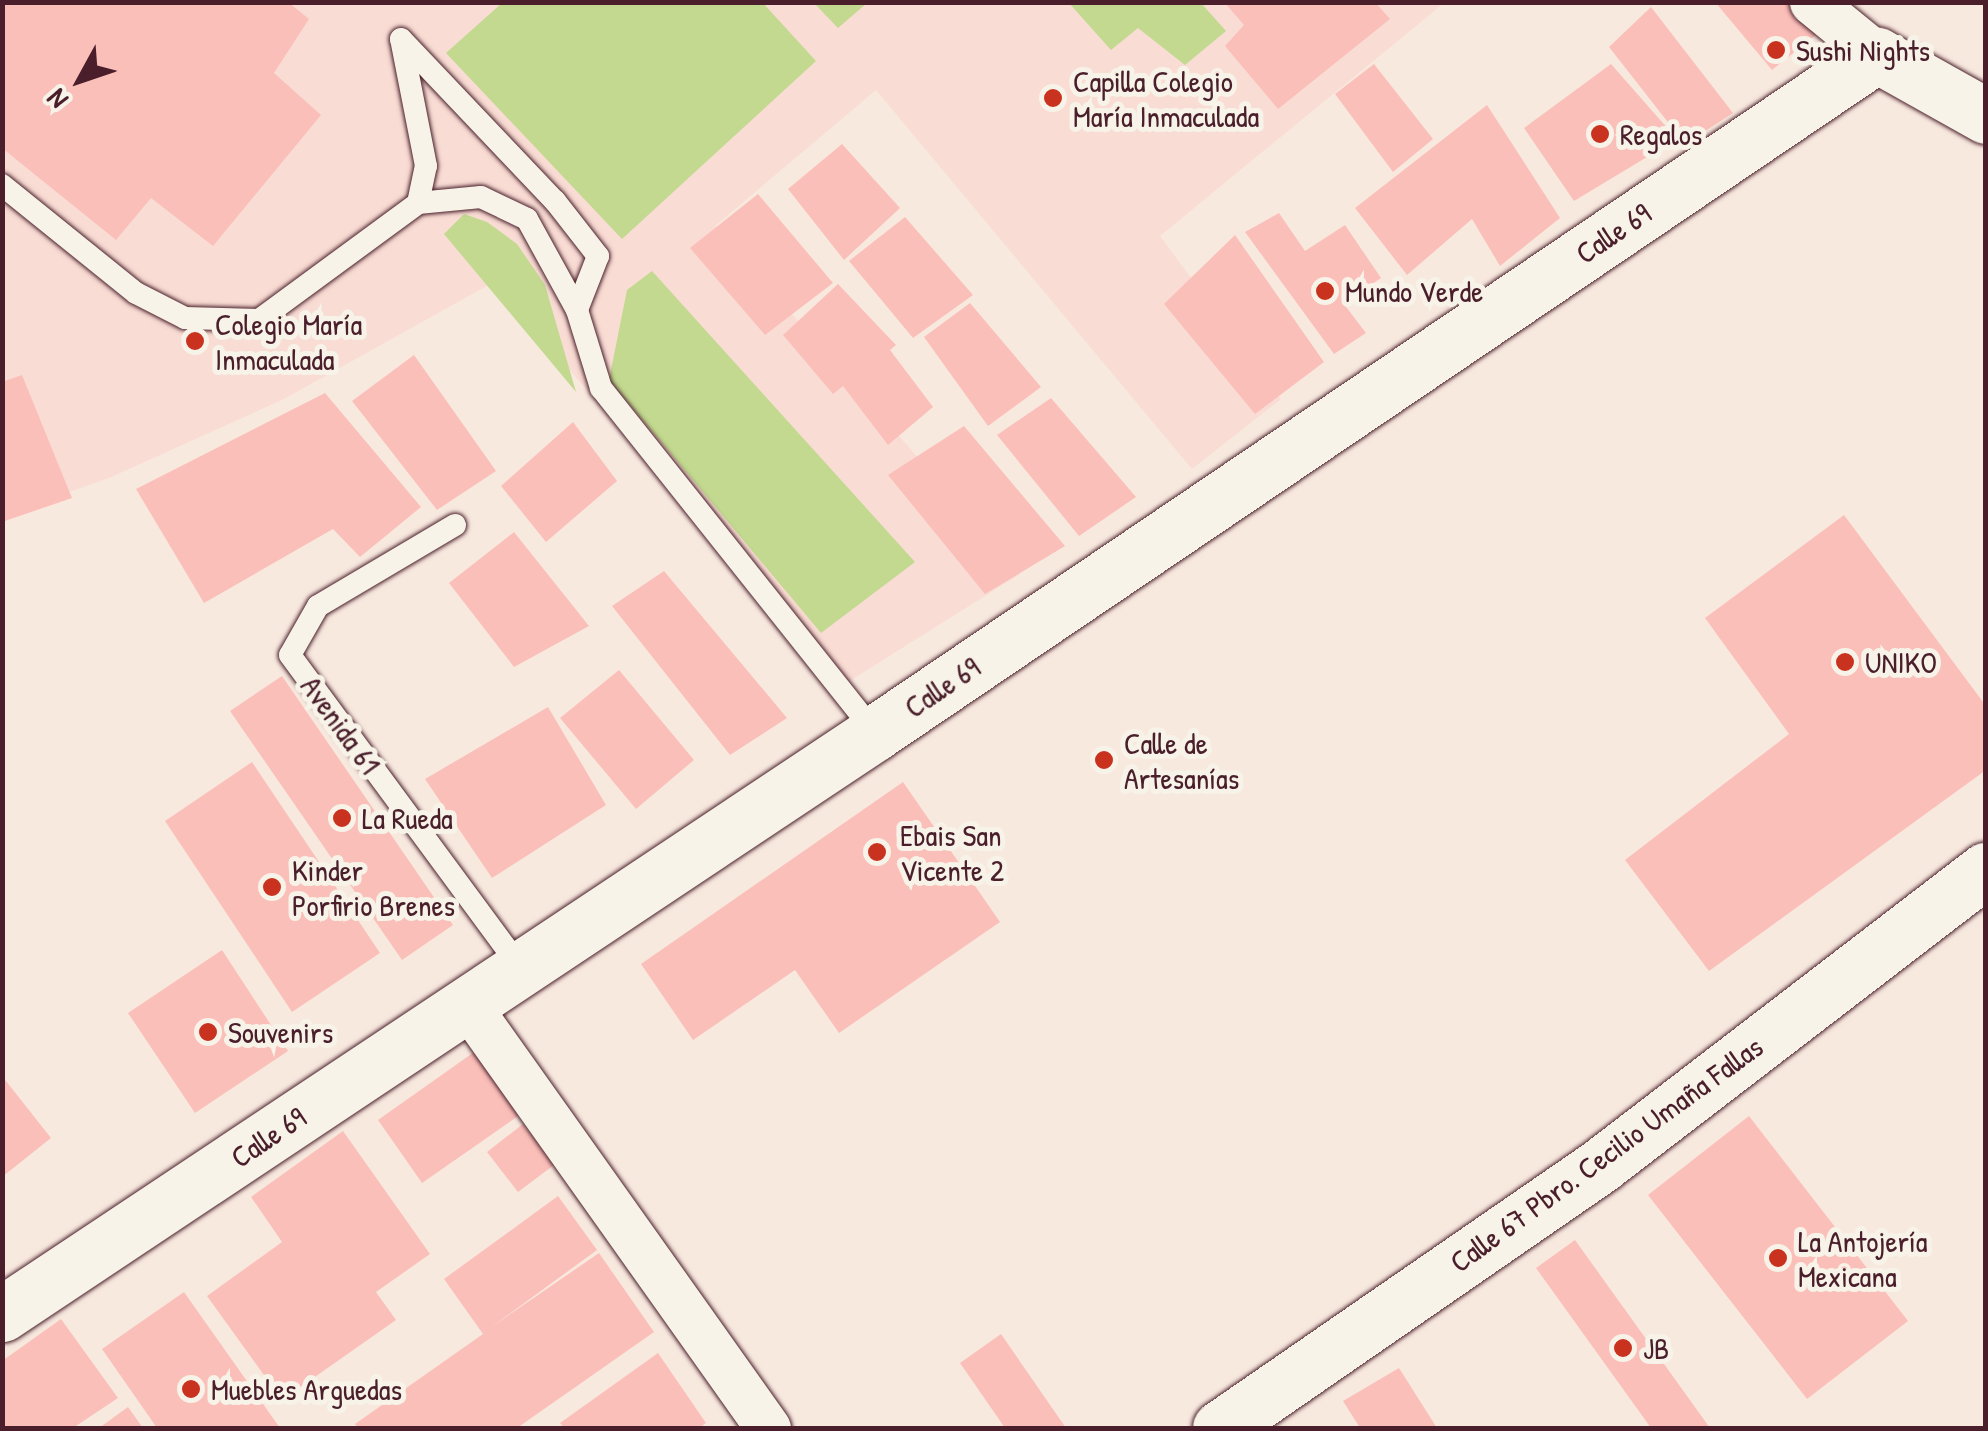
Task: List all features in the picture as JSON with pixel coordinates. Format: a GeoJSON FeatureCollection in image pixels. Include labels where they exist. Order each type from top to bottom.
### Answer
{"type":"FeatureCollection","features":[{"type":"Feature","properties":{"kind":"main road"},"geometry":{"type":"LineString","coordinates":[[1877,54],[1986,116]]}},
{"type":"Feature","properties":{"kind":"main road","name":"Calle 69"},"geometry":{"type":"LineString","coordinates":[[2,1314],[875,733],[1877,54]]}},
{"type":"Feature","properties":{"kind":"main road","name":"Calle 67 Pbro. Cecilio Umaña Fallas"},"geometry":{"type":"LineString","coordinates":[[1220,1428],[1601,1164],[1986,870]]}},
{"type":"Feature","properties":{"kind":"street"},"geometry":{"type":"LineString","coordinates":[[1812,2],[1877,54]]}},
{"type":"Feature","properties":{"kind":"street"},"geometry":{"type":"LineString","coordinates":[[467,1004],[768,1428]]}},
{"type":"Feature","properties":{"kind":"lane"},"geometry":{"type":"LineString","coordinates":[[418,203],[426,166],[400,40],[555,201],[598,256],[578,310]]}},
{"type":"Feature","properties":{"kind":"lane"},"geometry":{"type":"LineString","coordinates":[[2,185],[136,293],[185,318],[259,320],[418,203],[481,197],[527,220],[578,310],[601,388],[875,733]]}},
{"type":"Feature","properties":{"kind":"lane","name":"Avenida 61"},"geometry":{"type":"LineString","coordinates":[[455,524],[318,606],[290,655],[521,968]]}},
{"type":"Feature","properties":{"kind":"shaded area","name":"Colegio María Inmaculada"},"geometry":{"type":"Polygon","coordinates":[[[2,3],[1444,3],[1160,236],[1281,399],[1192,469],[876,90],[715,226],[1020,574],[848,682],[492,283],[284,399],[109,478],[3,515],[2,3]]]}},
{"type":"Feature","properties":{"kind":"green space"},"geometry":{"type":"Polygon","coordinates":[[[762,2],[816,61],[622,239],[446,53],[502,3],[762,2]]]}},
{"type":"Feature","properties":{"kind":"green space"},"geometry":{"type":"Polygon","coordinates":[[[814,3],[867,3],[838,28],[814,3]]]}},
{"type":"Feature","properties":{"kind":"green space"},"geometry":{"type":"Polygon","coordinates":[[[1069,3],[1201,3],[1226,31],[1185,65],[1138,28],[1111,50],[1069,3]]]}},
{"type":"Feature","properties":{"kind":"green space"},"geometry":{"type":"Polygon","coordinates":[[[464,214],[487,222],[517,244],[545,285],[576,392],[444,234],[464,214]]]}},
{"type":"Feature","properties":{"kind":"green space"},"geometry":{"type":"Polygon","coordinates":[[[652,271],[915,562],[821,633],[609,380],[627,290],[652,271]]]}},
{"type":"Feature","properties":{"kind":"building"},"geometry":{"type":"Polygon","coordinates":[[[2,2],[288,2],[309,19],[274,73],[321,115],[213,246],[151,198],[116,240],[2,148],[2,2]]]}},
{"type":"Feature","properties":{"kind":"building"},"geometry":{"type":"Polygon","coordinates":[[[1224,2],[1375,2],[1390,19],[1278,109],[1225,46],[1244,25],[1224,2]]]}},
{"type":"Feature","properties":{"kind":"building","name":"Sushi Nights"},"geometry":{"type":"Polygon","coordinates":[[[1715,2],[1796,2],[1822,30],[1772,70],[1715,2]]]}},
{"type":"Feature","properties":{"kind":"building"},"geometry":{"type":"Polygon","coordinates":[[[1651,7],[1733,113],[1685,144],[1609,47],[1651,7]]]}},
{"type":"Feature","properties":{"kind":"building"},"geometry":{"type":"Polygon","coordinates":[[[1374,64],[1433,139],[1393,172],[1335,94],[1374,64]]]}},
{"type":"Feature","properties":{"kind":"building","name":"Regalos"},"geometry":{"type":"Polygon","coordinates":[[[1611,64],[1677,139],[1574,201],[1524,128],[1611,64]]]}},
{"type":"Feature","properties":{"kind":"building"},"geometry":{"type":"Polygon","coordinates":[[[1487,105],[1560,218],[1500,266],[1472,219],[1407,275],[1355,208],[1487,105]]]}},
{"type":"Feature","properties":{"kind":"building"},"geometry":{"type":"Polygon","coordinates":[[[842,144],[900,208],[844,260],[788,189],[842,144]]]}},
{"type":"Feature","properties":{"kind":"building"},"geometry":{"type":"Polygon","coordinates":[[[758,194],[833,283],[765,335],[690,248],[758,194]]]}},
{"type":"Feature","properties":{"kind":"building","name":"Mundo Verde"},"geometry":{"type":"Polygon","coordinates":[[[1279,213],[1305,251],[1345,225],[1381,278],[1343,303],[1366,333],[1334,354],[1245,232],[1279,213]]]}},
{"type":"Feature","properties":{"kind":"building"},"geometry":{"type":"Polygon","coordinates":[[[905,217],[973,295],[913,338],[849,261],[905,217]]]}},
{"type":"Feature","properties":{"kind":"building"},"geometry":{"type":"Polygon","coordinates":[[[1235,235],[1324,362],[1255,414],[1164,304],[1235,235]]]}},
{"type":"Feature","properties":{"kind":"building"},"geometry":{"type":"Polygon","coordinates":[[[838,284],[896,345],[890,350],[933,407],[888,445],[843,386],[833,394],[783,335],[838,284]]]}},
{"type":"Feature","properties":{"kind":"building"},"geometry":{"type":"Polygon","coordinates":[[[970,303],[1041,387],[988,426],[924,337],[970,303]]]}},
{"type":"Feature","properties":{"kind":"building"},"geometry":{"type":"Polygon","coordinates":[[[414,355],[496,471],[437,510],[352,401],[414,355]]]}},
{"type":"Feature","properties":{"kind":"building"},"geometry":{"type":"Polygon","coordinates":[[[22,375],[72,498],[2,522],[2,382],[22,375]]]}},
{"type":"Feature","properties":{"kind":"building"},"geometry":{"type":"Polygon","coordinates":[[[325,393],[421,507],[360,557],[333,529],[204,603],[136,489],[325,393]]]}},
{"type":"Feature","properties":{"kind":"building"},"geometry":{"type":"Polygon","coordinates":[[[1051,398],[1136,497],[1079,536],[997,435],[1051,398]]]}},
{"type":"Feature","properties":{"kind":"building"},"geometry":{"type":"Polygon","coordinates":[[[573,422],[617,481],[546,542],[501,486],[573,422]]]}},
{"type":"Feature","properties":{"kind":"building"},"geometry":{"type":"Polygon","coordinates":[[[964,426],[1065,546],[985,594],[888,475],[964,426]]]}},
{"type":"Feature","properties":{"kind":"building","name":"UNIKO"},"geometry":{"type":"Polygon","coordinates":[[[1844,515],[1986,706],[1986,770],[1709,971],[1625,860],[1789,734],[1705,618],[1844,515]]]}},
{"type":"Feature","properties":{"kind":"building"},"geometry":{"type":"Polygon","coordinates":[[[514,532],[589,626],[514,667],[449,583],[514,532]]]}},
{"type":"Feature","properties":{"kind":"building"},"geometry":{"type":"Polygon","coordinates":[[[664,571],[787,718],[730,755],[612,606],[664,571]]]}},
{"type":"Feature","properties":{"kind":"building"},"geometry":{"type":"Polygon","coordinates":[[[619,670],[694,760],[636,809],[560,718],[619,670]]]}},
{"type":"Feature","properties":{"kind":"building","name":"La Rueda"},"geometry":{"type":"Polygon","coordinates":[[[282,676],[453,925],[402,960],[230,711],[282,676]]]}},
{"type":"Feature","properties":{"kind":"building"},"geometry":{"type":"Polygon","coordinates":[[[548,707],[606,805],[492,878],[425,779],[548,707]]]}},
{"type":"Feature","properties":{"kind":"building","name":"Kinder Porfirio Brenes"},"geometry":{"type":"Polygon","coordinates":[[[252,762],[380,953],[292,1012],[165,821],[252,762]]]}},
{"type":"Feature","properties":{"kind":"building","name":"Ebais San Vicente 2"},"geometry":{"type":"Polygon","coordinates":[[[903,782],[1000,922],[839,1033],[795,970],[693,1040],[641,964],[903,782]]]}},
{"type":"Feature","properties":{"kind":"building","name":"Souvenirs"},"geometry":{"type":"Polygon","coordinates":[[[222,950],[288,1051],[195,1113],[128,1013],[222,950]]]}},
{"type":"Feature","properties":{"kind":"building"},"geometry":{"type":"Polygon","coordinates":[[[477,1050],[521,1114],[422,1183],[378,1120],[477,1050]]]}},
{"type":"Feature","properties":{"kind":"building"},"geometry":{"type":"Polygon","coordinates":[[[2,1076],[51,1138],[2,1177],[2,1076]]]}},
{"type":"Feature","properties":{"kind":"building","name":"La Antojería Mexicana"},"geometry":{"type":"Polygon","coordinates":[[[1749,1116],[1908,1321],[1807,1399],[1648,1195],[1749,1116]]]}},
{"type":"Feature","properties":{"kind":"building"},"geometry":{"type":"Polygon","coordinates":[[[523,1124],[554,1165],[518,1192],[487,1152],[523,1124]]]}},
{"type":"Feature","properties":{"kind":"building"},"geometry":{"type":"Polygon","coordinates":[[[343,1131],[430,1254],[376,1292],[396,1320],[282,1400],[207,1296],[282,1242],[251,1197],[343,1131]]]}},
{"type":"Feature","properties":{"kind":"building"},"geometry":{"type":"Polygon","coordinates":[[[558,1196],[597,1250],[490,1328],[599,1253],[654,1332],[517,1428],[358,1428],[355,1424],[483,1334],[444,1279],[558,1196]]]}},
{"type":"Feature","properties":{"kind":"building","name":"JB"},"geometry":{"type":"Polygon","coordinates":[[[1575,1240],[1710,1428],[1651,1428],[1536,1268],[1575,1240]]]}},
{"type":"Feature","properties":{"kind":"building","name":"Muebles Arguedas"},"geometry":{"type":"Polygon","coordinates":[[[184,1292],[280,1428],[157,1428],[102,1349],[184,1292]]]}},
{"type":"Feature","properties":{"kind":"building"},"geometry":{"type":"Polygon","coordinates":[[[61,1319],[118,1398],[73,1428],[2,1428],[2,1361],[61,1319]]]}},
{"type":"Feature","properties":{"kind":"building"},"geometry":{"type":"Polygon","coordinates":[[[1001,1334],[1066,1428],[1005,1428],[960,1363],[1001,1334]]]}},
{"type":"Feature","properties":{"kind":"building"},"geometry":{"type":"Polygon","coordinates":[[[658,1353],[706,1423],[699,1428],[564,1428],[560,1423],[658,1353]]]}},
{"type":"Feature","properties":{"kind":"building"},"geometry":{"type":"Polygon","coordinates":[[[1399,1368],[1437,1428],[1360,1428],[1343,1401],[1399,1368]]]}},
{"type":"Feature","properties":{"kind":"building"},"geometry":{"type":"Polygon","coordinates":[[[128,1407],[143,1428],[99,1428],[128,1407]]]}},
{"type":"Feature","properties":{"kind":"place","name":"Sushi Nights"},"geometry":{"type":"Point","coordinates":[1776,50]}},
{"type":"Feature","properties":{"kind":"place","name":"Capilla Colegio María Inmaculada"},"geometry":{"type":"Point","coordinates":[1053,98]}},
{"type":"Feature","properties":{"kind":"place","name":"Regalos"},"geometry":{"type":"Point","coordinates":[1600,134]}},
{"type":"Feature","properties":{"kind":"place","name":"Mundo Verde"},"geometry":{"type":"Point","coordinates":[1325,291]}},
{"type":"Feature","properties":{"kind":"place","name":"Colegio María Inmaculada"},"geometry":{"type":"Point","coordinates":[195,341]}},
{"type":"Feature","properties":{"kind":"place","name":"UNIKO"},"geometry":{"type":"Point","coordinates":[1845,662]}},
{"type":"Feature","properties":{"kind":"place","name":"Calle de Artesanías"},"geometry":{"type":"Point","coordinates":[1104,760]}},
{"type":"Feature","properties":{"kind":"place","name":"La Rueda"},"geometry":{"type":"Point","coordinates":[342,818]}},
{"type":"Feature","properties":{"kind":"place","name":"Ebais San Vicente 2"},"geometry":{"type":"Point","coordinates":[877,852]}},
{"type":"Feature","properties":{"kind":"place","name":"Kinder Porfirio Brenes"},"geometry":{"type":"Point","coordinates":[272,887]}},
{"type":"Feature","properties":{"kind":"place","name":"Souvenirs"},"geometry":{"type":"Point","coordinates":[208,1032]}},
{"type":"Feature","properties":{"kind":"place","name":"La Antojería Mexicana"},"geometry":{"type":"Point","coordinates":[1778,1258]}},
{"type":"Feature","properties":{"kind":"place","name":"JB"},"geometry":{"type":"Point","coordinates":[1623,1348]}},
{"type":"Feature","properties":{"kind":"place","name":"Muebles Arguedas"},"geometry":{"type":"Point","coordinates":[191,1389]}}]}
